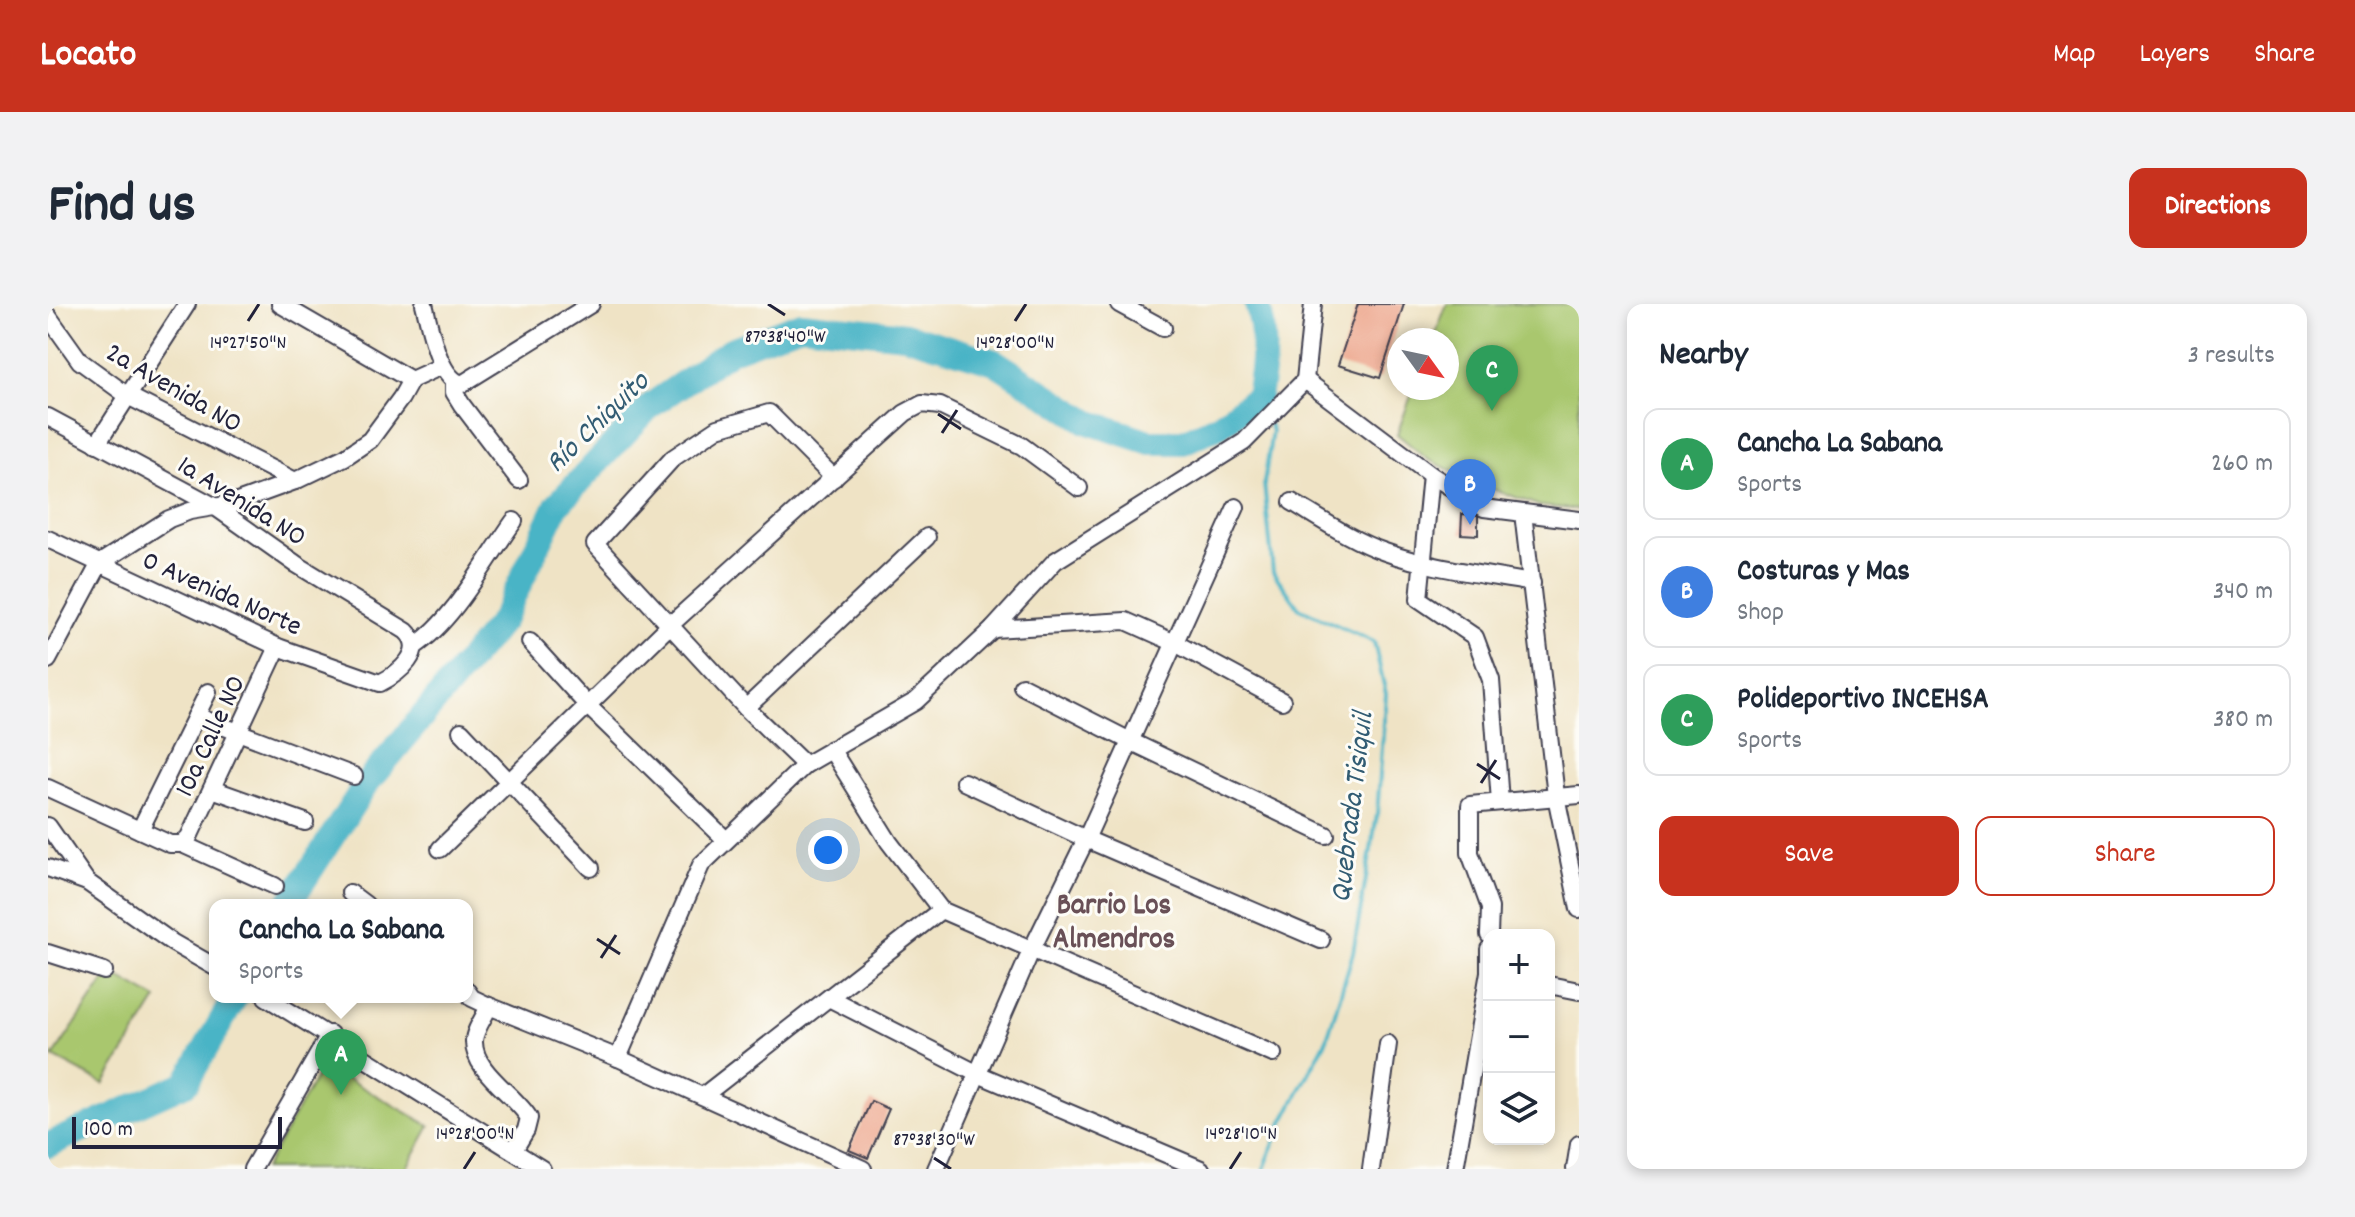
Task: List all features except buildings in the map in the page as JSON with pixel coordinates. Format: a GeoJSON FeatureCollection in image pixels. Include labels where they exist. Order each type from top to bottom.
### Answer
{"type":"FeatureCollection","features":[{"type":"Feature","properties":{"kind":"street"},"geometry":{"type":"LineString","coordinates":[[97,444],[187,304]]}},
{"type":"Feature","properties":{"kind":"street"},"geometry":{"type":"LineString","coordinates":[[280,304],[411,380]]}},
{"type":"Feature","properties":{"kind":"street"},"geometry":{"type":"LineString","coordinates":[[424,304],[442,366],[454,382],[454,392],[519,480]]}},
{"type":"Feature","properties":{"kind":"street"},"geometry":{"type":"LineString","coordinates":[[454,382],[468,383],[591,304]]}},
{"type":"Feature","properties":{"kind":"street"},"geometry":{"type":"LineString","coordinates":[[1119,304],[1163,328]]}},
{"type":"Feature","properties":{"kind":"street"},"geometry":{"type":"LineString","coordinates":[[618,1058],[701,865],[805,765],[916,701],[993,629],[1055,561],[1244,442],[1305,380],[1313,304]]}},
{"type":"Feature","properties":{"kind":"street","name":"2a Avenida NO"},"geometry":{"type":"LineString","coordinates":[[48,316],[80,361],[128,396],[295,481]]}},
{"type":"Feature","properties":{"kind":"street"},"geometry":{"type":"LineString","coordinates":[[48,660],[100,563],[169,519],[232,504],[295,481],[345,457],[370,440],[411,380],[442,366]]}},
{"type":"Feature","properties":{"kind":"street"},"geometry":{"type":"LineString","coordinates":[[1305,380],[1431,475],[1484,508],[1579,520]]}},
{"type":"Feature","properties":{"kind":"street"},"geometry":{"type":"LineString","coordinates":[[440,849],[669,626],[905,413],[922,404],[940,406],[1022,446],[1079,488]]}},
{"type":"Feature","properties":{"kind":"street"},"geometry":{"type":"LineString","coordinates":[[805,765],[746,708],[595,544],[673,458],[718,428],[769,413],[834,478]]}},
{"type":"Feature","properties":{"kind":"street","name":"1a Avenida NO"},"geometry":{"type":"LineString","coordinates":[[48,417],[214,506],[296,564],[411,638]]}},
{"type":"Feature","properties":{"kind":"street"},"geometry":{"type":"LineString","coordinates":[[1431,475],[1419,599],[1475,637],[1491,680],[1500,802]]}},
{"type":"Feature","properties":{"kind":"street"},"geometry":{"type":"LineString","coordinates":[[1292,502],[1384,552],[1532,583]]}},
{"type":"Feature","properties":{"kind":"street"},"geometry":{"type":"LineString","coordinates":[[936,1169],[1031,951],[1086,839],[1236,507]]}},
{"type":"Feature","properties":{"kind":"street"},"geometry":{"type":"LineString","coordinates":[[1523,513],[1556,796],[1579,909]]}},
{"type":"Feature","properties":{"kind":"street"},"geometry":{"type":"LineString","coordinates":[[411,638],[444,620],[514,521]]}},
{"type":"Feature","properties":{"kind":"street"},"geometry":{"type":"LineString","coordinates":[[746,708],[927,537]]}},
{"type":"Feature","properties":{"kind":"street","name":"0 Avenida Norte"},"geometry":{"type":"LineString","coordinates":[[48,539],[278,647],[380,683],[397,674],[411,656],[411,638]]}},
{"type":"Feature","properties":{"kind":"street"},"geometry":{"type":"LineString","coordinates":[[993,629],[1126,621],[1175,643],[1282,701]]}},
{"type":"Feature","properties":{"kind":"street"},"geometry":{"type":"LineString","coordinates":[[530,642],[588,706],[726,840]]}},
{"type":"Feature","properties":{"kind":"street","name":"10a Calle NO"},"geometry":{"type":"LineString","coordinates":[[182,844],[189,837],[278,647]]}},
{"type":"Feature","properties":{"kind":"street"},"geometry":{"type":"LineString","coordinates":[[1022,686],[1326,835]]}},
{"type":"Feature","properties":{"kind":"street"},"geometry":{"type":"LineString","coordinates":[[140,830],[208,692]]}},
{"type":"Feature","properties":{"kind":"street"},"geometry":{"type":"LineString","coordinates":[[196,716],[354,776]]}},
{"type":"Feature","properties":{"kind":"street"},"geometry":{"type":"LineString","coordinates":[[461,731],[591,868]]}},
{"type":"Feature","properties":{"kind":"street"},"geometry":{"type":"LineString","coordinates":[[831,749],[889,842],[941,910],[1273,1054]]}},
{"type":"Feature","properties":{"kind":"street"},"geometry":{"type":"LineString","coordinates":[[964,782],[1086,839],[1321,940]]}},
{"type":"Feature","properties":{"kind":"street"},"geometry":{"type":"LineString","coordinates":[[48,788],[170,844],[182,844],[275,886]]}},
{"type":"Feature","properties":{"kind":"street"},"geometry":{"type":"LineString","coordinates":[[212,789],[305,822]]}},
{"type":"Feature","properties":{"kind":"street"},"geometry":{"type":"LineString","coordinates":[[1489,929],[1490,908],[1470,853],[1470,805],[1579,795]]}},
{"type":"Feature","properties":{"kind":"street"},"geometry":{"type":"LineString","coordinates":[[48,826],[87,882]]}},
{"type":"Feature","properties":{"kind":"street"},"geometry":{"type":"LineString","coordinates":[[48,868],[87,882],[173,943],[209,964]]}},
{"type":"Feature","properties":{"kind":"street"},"geometry":{"type":"LineString","coordinates":[[350,893],[358,899]]}},
{"type":"Feature","properties":{"kind":"street"},"geometry":{"type":"LineString","coordinates":[[703,1096],[941,910]]}},
{"type":"Feature","properties":{"kind":"street"},"geometry":{"type":"LineString","coordinates":[[48,953],[104,971]]}},
{"type":"Feature","properties":{"kind":"street"},"geometry":{"type":"LineString","coordinates":[[1555,986],[1579,991]]}},
{"type":"Feature","properties":{"kind":"street"},"geometry":{"type":"LineString","coordinates":[[473,998],[618,1058],[863,1169]]}},
{"type":"Feature","properties":{"kind":"street"},"geometry":{"type":"LineString","coordinates":[[829,998],[978,1074],[1201,1169]]}},
{"type":"Feature","properties":{"kind":"street"},"geometry":{"type":"LineString","coordinates":[[1455,1169],[1484,1001]]}},
{"type":"Feature","properties":{"kind":"street"},"geometry":{"type":"LineString","coordinates":[[277,1003],[542,1169]]}},
{"type":"Feature","properties":{"kind":"street"},"geometry":{"type":"LineString","coordinates":[[489,1006],[473,1040],[478,1057],[498,1087],[524,1108],[529,1118],[514,1150]]}},
{"type":"Feature","properties":{"kind":"street"},"geometry":{"type":"LineString","coordinates":[[252,1169],[330,1034]]}},
{"type":"Feature","properties":{"kind":"street"},"geometry":{"type":"LineString","coordinates":[[1373,1169],[1388,1044]]}},
{"type":"Feature","properties":{"kind":"street"},"geometry":{"type":"LineString","coordinates":[[1575,1169],[1579,1144]]}},
{"type":"Feature","properties":{"kind":"green space"},"geometry":{"type":"Polygon","coordinates":[[[1447,304],[1579,304],[1579,510],[1540,506],[1479,484],[1427,459],[1397,434],[1410,400],[1459,400],[1459,328],[1438,328],[1447,304]]]}},
{"type":"Feature","properties":{"kind":"green space"},"geometry":{"type":"Polygon","coordinates":[[[110,972],[157,999],[104,1084],[53,1057],[110,972]]]}},
{"type":"Feature","properties":{"kind":"green space"},"geometry":{"type":"Polygon","coordinates":[[[323,1065],[430,1126],[406,1169],[264,1169],[323,1065]]]}},
{"type":"Feature","properties":{"kind":"waterway","name":"Río Chiquito"},"geometry":{"type":"LineString","coordinates":[[292,899],[366,784],[502,621],[557,505],[650,406],[731,350],[801,324],[905,335],[995,362],[1088,422],[1150,442],[1183,442],[1220,425],[1258,397],[1264,350],[1257,304]]}},
{"type":"Feature","properties":{"kind":"waterway","name":"Quebrada Tisiquil"},"geometry":{"type":"LineString","coordinates":[[1258,397],[1266,416]]}},
{"type":"Feature","properties":{"kind":"waterway","name":"Quebrada Tisiquil"},"geometry":{"type":"LineString","coordinates":[[1264,1169],[1279,1130],[1327,1039],[1353,953],[1377,815],[1386,694],[1374,642],[1299,608],[1273,572],[1264,483],[1272,431],[1269,424]]}},
{"type":"Feature","properties":{"kind":"waterway","name":"Río Chiquito"},"geometry":{"type":"LineString","coordinates":[[48,1145],[186,1083],[232,1003]]}},
{"type":"Feature","properties":{"kind":"place","name":"Polideportivo INCEHSA"},"geometry":{"type":"Point","coordinates":[1492,411]}},
{"type":"Feature","properties":{"kind":"place","name":"Costuras y Mas"},"geometry":{"type":"Point","coordinates":[1470,525]}},
{"type":"Feature","properties":{"kind":"place","name":"Cancha La Sabana"},"geometry":{"type":"Point","coordinates":[341,1095]}},
{"type":"Feature","properties":{"kind":"district","name":"Barrio Los Almendros"},"geometry":{"type":"Point","coordinates":[1114,920]}}]}
